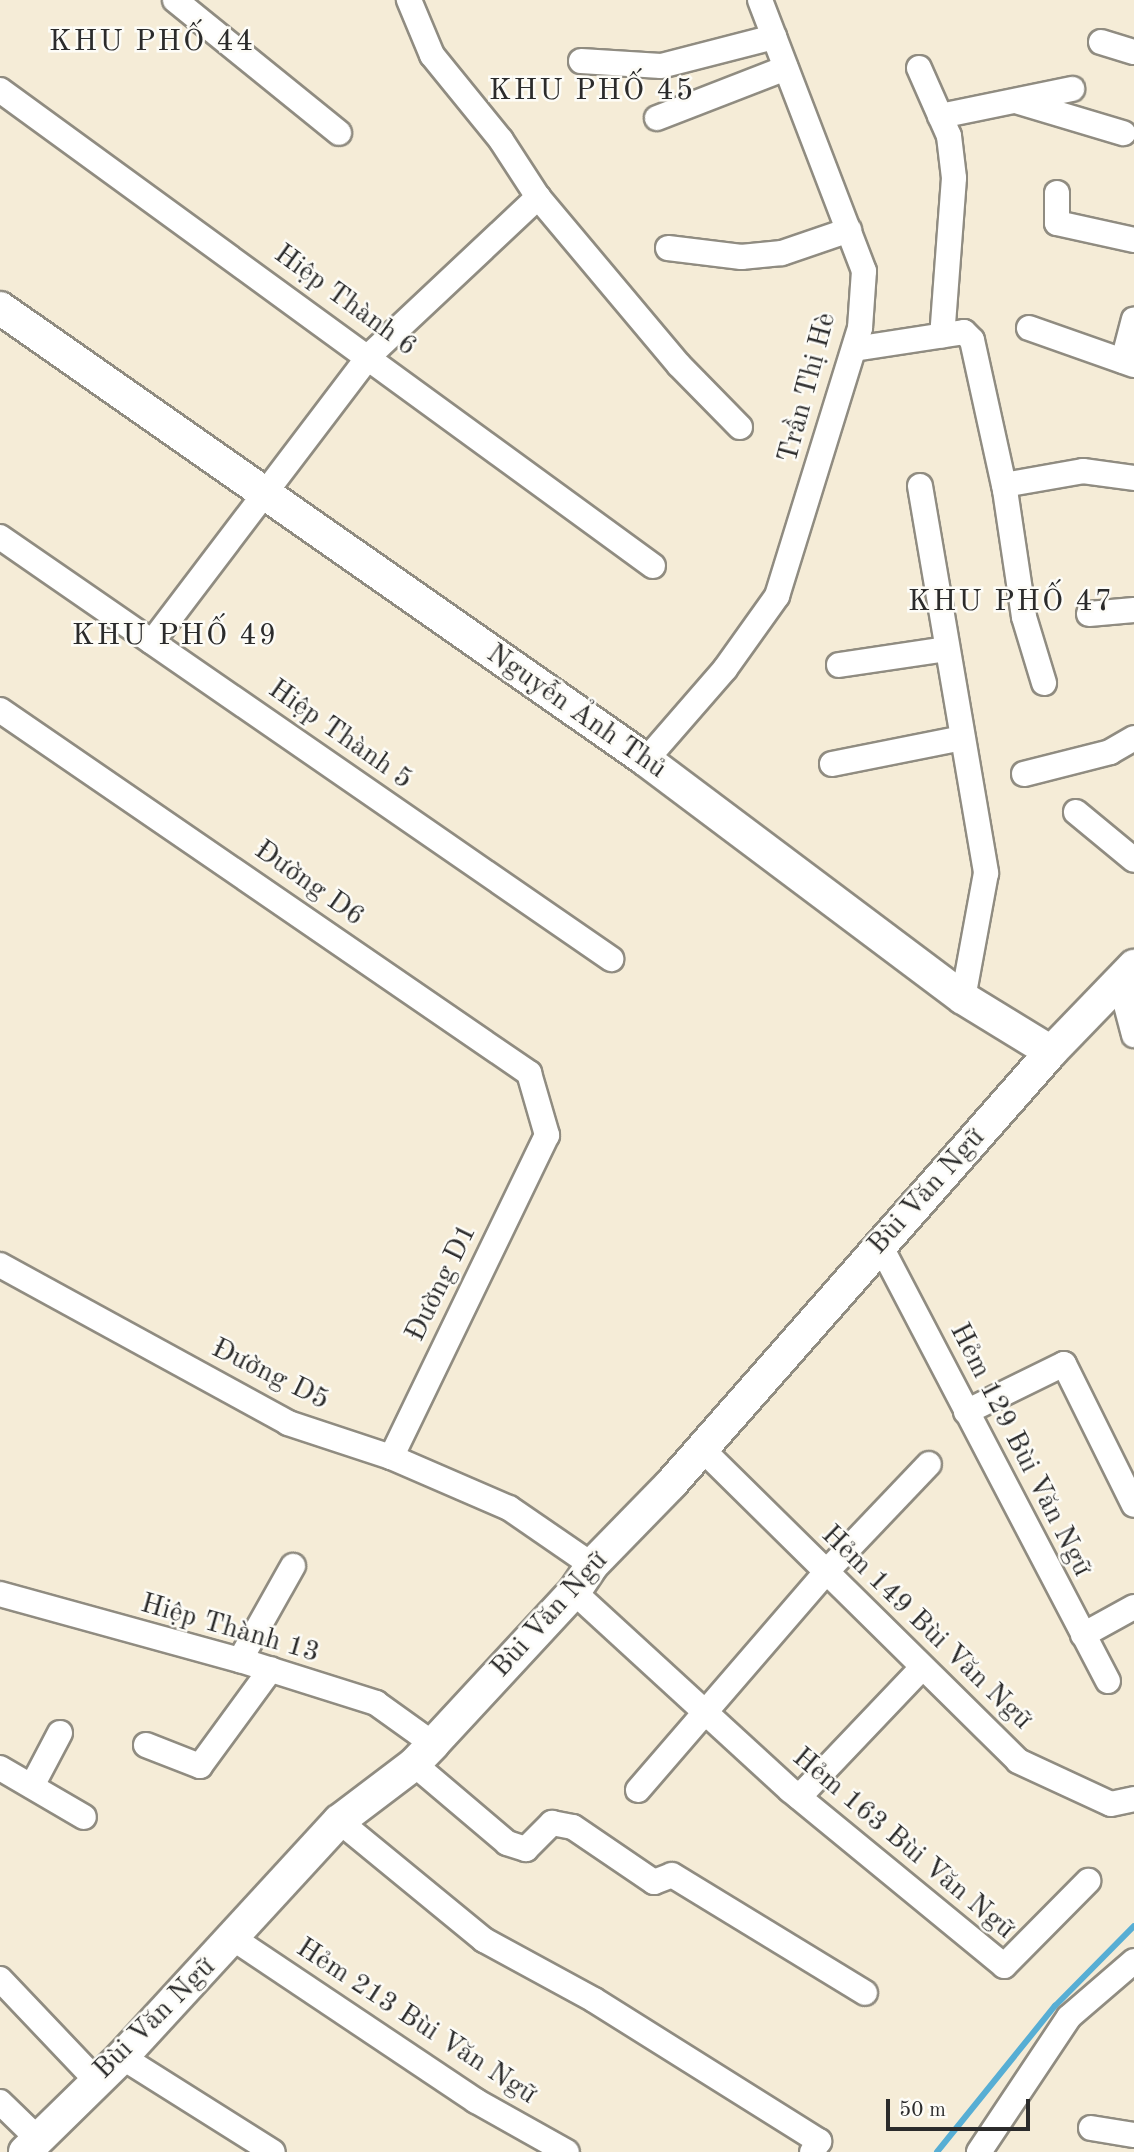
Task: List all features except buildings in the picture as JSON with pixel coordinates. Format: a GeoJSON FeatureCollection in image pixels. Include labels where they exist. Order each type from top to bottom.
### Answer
{"type":"FeatureCollection","features":[{"type":"Feature","properties":{"kind":"main road","name":"Nguyễn Ảnh Thủ"},"geometry":{"type":"LineString","coordinates":[[0,308],[646,760],[963,998],[1051,1052]]}},
{"type":"Feature","properties":{"kind":"main road"},"geometry":{"type":"LineString","coordinates":[[1051,1052],[1127,974]]}},
{"type":"Feature","properties":{"kind":"main road","name":"Bùi Văn Ngữ"},"geometry":{"type":"LineString","coordinates":[[31,2145],[95,2079],[122,2057],[234,1939],[339,1821],[423,1754],[573,1592],[592,1564],[702,1449],[1051,1052]]}},
{"type":"Feature","properties":{"kind":"street"},"geometry":{"type":"LineString","coordinates":[[174,0],[339,133]]}},
{"type":"Feature","properties":{"kind":"street"},"geometry":{"type":"LineString","coordinates":[[409,0],[432,55],[501,140],[538,197],[679,365],[740,427]]}},
{"type":"Feature","properties":{"kind":"street","name":"Trần Thị Hè"},"geometry":{"type":"LineString","coordinates":[[646,760],[725,669],[777,596],[854,349],[864,271],[760,0]]}},
{"type":"Feature","properties":{"kind":"street"},"geometry":{"type":"LineString","coordinates":[[581,61],[661,66],[774,37]]}},
{"type":"Feature","properties":{"kind":"street"},"geometry":{"type":"LineString","coordinates":[[1101,42],[1134,52]]}},
{"type":"Feature","properties":{"kind":"street"},"geometry":{"type":"LineString","coordinates":[[657,118],[786,68]]}},
{"type":"Feature","properties":{"kind":"street"},"geometry":{"type":"LineString","coordinates":[[919,68],[949,136],[954,178],[942,336]]}},
{"type":"Feature","properties":{"kind":"street"},"geometry":{"type":"LineString","coordinates":[[940,116],[1073,89]]}},
{"type":"Feature","properties":{"kind":"street","name":"Hiệp Thành 6"},"geometry":{"type":"LineString","coordinates":[[0,90],[370,355],[653,566]]}},
{"type":"Feature","properties":{"kind":"street"},"geometry":{"type":"LineString","coordinates":[[1015,100],[1123,132]]}},
{"type":"Feature","properties":{"kind":"street"},"geometry":{"type":"LineString","coordinates":[[1057,193],[1056,223],[1134,240]]}},
{"type":"Feature","properties":{"kind":"street"},"geometry":{"type":"LineString","coordinates":[[152,642],[263,491],[370,355],[538,197]]}},
{"type":"Feature","properties":{"kind":"street"},"geometry":{"type":"LineString","coordinates":[[668,248],[741,257],[782,253],[849,230]]}},
{"type":"Feature","properties":{"kind":"street"},"geometry":{"type":"LineString","coordinates":[[1029,328],[1128,363],[1134,319]]}},
{"type":"Feature","properties":{"kind":"street"},"geometry":{"type":"LineString","coordinates":[[854,349],[964,332],[972,340],[1004,485],[1024,617],[1044,683]]}},
{"type":"Feature","properties":{"kind":"street"},"geometry":{"type":"LineString","coordinates":[[1004,485],[1083,471],[1134,478]]}},
{"type":"Feature","properties":{"kind":"street"},"geometry":{"type":"LineString","coordinates":[[920,486],[986,873],[963,998]]}},
{"type":"Feature","properties":{"kind":"street","name":"Hiệp Thành 5"},"geometry":{"type":"LineString","coordinates":[[0,537],[611,959]]}},
{"type":"Feature","properties":{"kind":"street"},"geometry":{"type":"LineString","coordinates":[[1089,614],[1134,610]]}},
{"type":"Feature","properties":{"kind":"street"},"geometry":{"type":"LineString","coordinates":[[839,665],[946,649]]}},
{"type":"Feature","properties":{"kind":"street","name":"Đường D6"},"geometry":{"type":"LineString","coordinates":[[0,710],[529,1073],[547,1135]]}},
{"type":"Feature","properties":{"kind":"street"},"geometry":{"type":"LineString","coordinates":[[832,764],[962,738]]}},
{"type":"Feature","properties":{"kind":"street"},"geometry":{"type":"LineString","coordinates":[[1024,774],[1110,752],[1134,738]]}},
{"type":"Feature","properties":{"kind":"street"},"geometry":{"type":"LineString","coordinates":[[1076,813],[1134,860]]}},
{"type":"Feature","properties":{"kind":"street"},"geometry":{"type":"LineString","coordinates":[[1127,974],[1134,1035]]}},
{"type":"Feature","properties":{"kind":"street","name":"Đường D1"},"geometry":{"type":"LineString","coordinates":[[391,1457],[547,1135]]}},
{"type":"Feature","properties":{"kind":"street","name":"Hẻm 129 Bùi Văn Ngữ"},"geometry":{"type":"LineString","coordinates":[[880,1245],[1108,1681]]}},
{"type":"Feature","properties":{"kind":"street","name":"Đường D5"},"geometry":{"type":"LineString","coordinates":[[0,1265],[288,1423],[391,1457],[509,1508],[592,1564]]}},
{"type":"Feature","properties":{"kind":"street"},"geometry":{"type":"LineString","coordinates":[[967,1412],[1064,1364],[1134,1505]]}},
{"type":"Feature","properties":{"kind":"street","name":"Hẻm 149 Bùi Văn Ngữ"},"geometry":{"type":"LineString","coordinates":[[702,1449],[1018,1761],[1111,1804],[1134,1799]]}},
{"type":"Feature","properties":{"kind":"street"},"geometry":{"type":"LineString","coordinates":[[638,1790],[706,1715],[826,1572],[929,1464]]}},
{"type":"Feature","properties":{"kind":"street"},"geometry":{"type":"LineString","coordinates":[[240,1660],[293,1566]]}},
{"type":"Feature","properties":{"kind":"street","name":"Hẻm 163 Bùi Văn Ngữ"},"geometry":{"type":"LineString","coordinates":[[573,1592],[799,1797],[1004,1966],[1088,1881]]}},
{"type":"Feature","properties":{"kind":"street","name":"Hiệp Thành 13"},"geometry":{"type":"LineString","coordinates":[[0,1594],[240,1660],[376,1703],[508,1843],[526,1849],[552,1822],[573,1827],[654,1882],[672,1875],[865,1993]]}},
{"type":"Feature","properties":{"kind":"street"},"geometry":{"type":"LineString","coordinates":[[1083,1634],[1134,1607]]}},
{"type":"Feature","properties":{"kind":"street"},"geometry":{"type":"LineString","coordinates":[[799,1797],[922,1668]]}},
{"type":"Feature","properties":{"kind":"street"},"geometry":{"type":"LineString","coordinates":[[146,1745],[200,1766],[271,1669]]}},
{"type":"Feature","properties":{"kind":"street"},"geometry":{"type":"LineString","coordinates":[[32,1786],[60,1733]]}},
{"type":"Feature","properties":{"kind":"street"},"geometry":{"type":"LineString","coordinates":[[2,1775],[32,1786],[84,1817]]}},
{"type":"Feature","properties":{"kind":"street"},"geometry":{"type":"LineString","coordinates":[[339,1821],[484,1940],[594,2000],[819,2141],[812,2152]]}},
{"type":"Feature","properties":{"kind":"street","name":"Hẻm 213 Bùi Văn Ngữ"},"geometry":{"type":"LineString","coordinates":[[234,1939],[476,2101],[567,2152]]}},
{"type":"Feature","properties":{"kind":"street"},"geometry":{"type":"LineString","coordinates":[[979,2152],[1069,2017],[1134,1961]]}},
{"type":"Feature","properties":{"kind":"street"},"geometry":{"type":"LineString","coordinates":[[0,1979],[95,2079]]}},
{"type":"Feature","properties":{"kind":"street"},"geometry":{"type":"LineString","coordinates":[[122,2057],[273,2152]]}},
{"type":"Feature","properties":{"kind":"street"},"geometry":{"type":"LineString","coordinates":[[0,2102],[31,2145]]}},
{"type":"Feature","properties":{"kind":"street"},"geometry":{"type":"LineString","coordinates":[[1091,2128],[1134,2135]]}},
{"type":"Feature","properties":{"kind":"waterway"},"geometry":{"type":"LineString","coordinates":[[937,2152],[1055,2006],[1134,1926]]}},
{"type":"Feature","properties":{"kind":"district","name":"KHU PHỐ 44"},"geometry":{"type":"Point","coordinates":[152,42]}},
{"type":"Feature","properties":{"kind":"district","name":"KHU PHỐ 45"},"geometry":{"type":"Point","coordinates":[592,91]}},
{"type":"Feature","properties":{"kind":"district","name":"KHU PHỐ 47"},"geometry":{"type":"Point","coordinates":[1011,602]}},
{"type":"Feature","properties":{"kind":"district","name":"KHU PHỐ 49"},"geometry":{"type":"Point","coordinates":[175,636]}}]}
